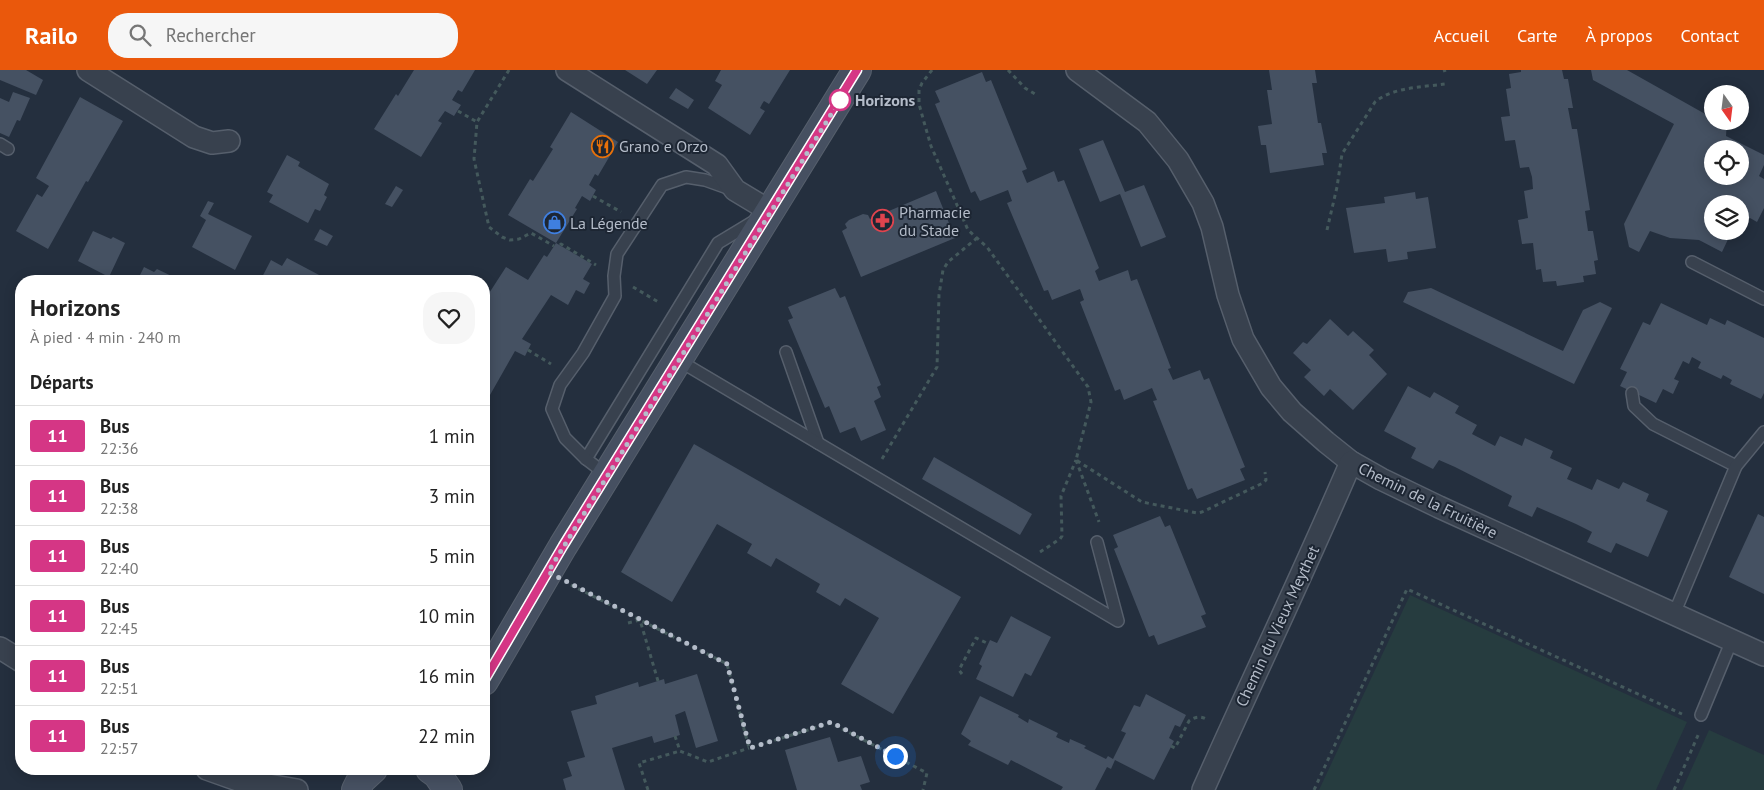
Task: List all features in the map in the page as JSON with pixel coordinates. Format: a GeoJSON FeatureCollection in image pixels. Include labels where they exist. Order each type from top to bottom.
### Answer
{"type":"FeatureCollection","features":[{"type":"Feature","properties":{"kind":"main road"},"geometry":{"type":"LineString","coordinates":[[490,671],[548,572],[597,467],[678,360],[857,70]]}},
{"type":"Feature","properties":{"kind":"main road"},"geometry":{"type":"LineString","coordinates":[[356,790],[361,780],[366,775]]}},
{"type":"Feature","properties":{"kind":"street"},"geometry":{"type":"LineString","coordinates":[[88,70],[194,137],[212,143],[229,141]]}},
{"type":"Feature","properties":{"kind":"street"},"geometry":{"type":"LineString","coordinates":[[567,70],[717,165],[735,190],[770,211]]}},
{"type":"Feature","properties":{"kind":"street","name":"Chemin de la Fruitière"},"geometry":{"type":"LineString","coordinates":[[1077,70],[1147,122],[1178,160],[1203,203],[1212,227],[1232,310],[1254,360],[1271,387],[1292,412],[1326,442],[1351,462],[1381,479],[1764,655]]}},
{"type":"Feature","properties":{"kind":"street","name":"Chemin du Vieux Meythet"},"geometry":{"type":"LineString","coordinates":[[1203,790],[1331,510],[1351,462]]}},
{"type":"Feature","properties":{"kind":"street"},"geometry":{"type":"LineString","coordinates":[[0,648],[15,657]]}},
{"type":"Feature","properties":{"kind":"street"},"geometry":{"type":"LineString","coordinates":[[224,775],[272,787],[297,790]]}},
{"type":"Feature","properties":{"kind":"lane"},"geometry":{"type":"LineString","coordinates":[[735,190],[686,176],[662,185],[616,254],[615,296],[583,353],[560,385],[552,409],[565,438],[597,467],[718,243],[770,211]]}},
{"type":"Feature","properties":{"kind":"lane"},"geometry":{"type":"LineString","coordinates":[[1692,262],[1764,299]]}},
{"type":"Feature","properties":{"kind":"lane"},"geometry":{"type":"LineString","coordinates":[[786,352],[818,443]]}},
{"type":"Feature","properties":{"kind":"lane"},"geometry":{"type":"LineString","coordinates":[[678,360],[1118,620],[1097,542]]}},
{"type":"Feature","properties":{"kind":"lane"},"geometry":{"type":"LineString","coordinates":[[1632,393],[1634,406],[1653,424],[1736,466]]}},
{"type":"Feature","properties":{"kind":"lane"},"geometry":{"type":"LineString","coordinates":[[1674,614],[1736,466],[1764,432]]}},
{"type":"Feature","properties":{"kind":"lane"},"geometry":{"type":"LineString","coordinates":[[1700,719],[1732,640]]}},
{"type":"Feature","properties":{"kind":"path"},"geometry":{"type":"LineString","coordinates":[[509,70],[477,122],[474,159],[489,227],[502,237],[510,240],[519,239],[531,233],[554,246]]}},
{"type":"Feature","properties":{"kind":"path"},"geometry":{"type":"LineString","coordinates":[[932,70],[919,90],[919,104],[931,146],[968,230],[987,247],[1088,387],[1091,402],[1076,460],[1061,496],[1062,532],[1060,539],[1020,563]]}},
{"type":"Feature","properties":{"kind":"path"},"geometry":{"type":"LineString","coordinates":[[1008,70],[1024,88],[1035,94]]}},
{"type":"Feature","properties":{"kind":"path"},"geometry":{"type":"LineString","coordinates":[[1327,230],[1342,154],[1375,102],[1383,95],[1445,84]]}},
{"type":"Feature","properties":{"kind":"path"},"geometry":{"type":"LineString","coordinates":[[458,111],[477,122]]}},
{"type":"Feature","properties":{"kind":"path"},"geometry":{"type":"LineString","coordinates":[[593,196],[637,221]]}},
{"type":"Feature","properties":{"kind":"path"},"geometry":{"type":"LineString","coordinates":[[872,475],[937,367],[939,295],[943,270],[948,262],[977,238]]}},
{"type":"Feature","properties":{"kind":"path"},"geometry":{"type":"LineString","coordinates":[[528,350],[568,374]]}},
{"type":"Feature","properties":{"kind":"path"},"geometry":{"type":"LineString","coordinates":[[1076,460],[1142,502],[1197,513],[1263,483],[1266,480],[1265,472]]}},
{"type":"Feature","properties":{"kind":"path"},"geometry":{"type":"LineString","coordinates":[[1076,460],[1104,538],[1097,542]]}},
{"type":"Feature","properties":{"kind":"path"},"geometry":{"type":"LineString","coordinates":[[548,572],[727,664],[750,748]]}},
{"type":"Feature","properties":{"kind":"path"},"geometry":{"type":"LineString","coordinates":[[1314,790],[1406,589],[1700,719],[1699,736],[1674,790]]}},
{"type":"Feature","properties":{"kind":"path"},"geometry":{"type":"LineString","coordinates":[[628,623],[640,620]]}},
{"type":"Feature","properties":{"kind":"path"},"geometry":{"type":"LineString","coordinates":[[640,620],[658,681]]}},
{"type":"Feature","properties":{"kind":"path"},"geometry":{"type":"LineString","coordinates":[[962,674],[959,670],[976,638],[988,644]]}},
{"type":"Feature","properties":{"kind":"path"},"geometry":{"type":"LineString","coordinates":[[1171,746],[1175,748],[1189,721],[1196,717],[1203,718],[1229,730]]}},
{"type":"Feature","properties":{"kind":"path"},"geometry":{"type":"LineString","coordinates":[[648,790],[640,763],[680,750],[708,762],[831,722],[926,773],[924,790]]}},
{"type":"Feature","properties":{"kind":"path"},"geometry":{"type":"LineString","coordinates":[[675,736],[680,750]]}},
{"type":"Feature","properties":{"kind":"green space"},"geometry":{"type":"Polygon","coordinates":[[[1410,595],[1687,722],[1656,790],[1319,790],[1410,595]]]}},
{"type":"Feature","properties":{"kind":"green space"},"geometry":{"type":"Polygon","coordinates":[[[1709,730],[1764,755],[1764,790],[1682,790],[1709,730]]]}},
{"type":"Feature","properties":{"kind":"building"},"geometry":{"type":"Polygon","coordinates":[[[0,70],[26,70],[43,80],[36,95],[0,80],[0,70]]]}},
{"type":"Feature","properties":{"kind":"building"},"geometry":{"type":"Polygon","coordinates":[[[414,70],[475,70],[462,92],[458,90],[452,100],[461,105],[454,116],[445,111],[438,121],[442,123],[421,157],[374,129],[414,70]]]}},
{"type":"Feature","properties":{"kind":"building"},"geometry":{"type":"Polygon","coordinates":[[[625,70],[657,70],[647,84],[625,70]]]}},
{"type":"Feature","properties":{"kind":"building"},"geometry":{"type":"Polygon","coordinates":[[[721,70],[790,70],[769,104],[764,101],[762,104],[760,108],[765,111],[750,135],[708,108],[722,85],[715,81],[721,70]]]}},
{"type":"Feature","properties":{"kind":"building"},"geometry":{"type":"Polygon","coordinates":[[[1269,70],[1315,70],[1317,83],[1312,83],[1318,123],[1321,123],[1327,153],[1322,153],[1324,165],[1270,173],[1266,145],[1261,145],[1258,126],[1272,124],[1267,90],[1272,90],[1269,70]]]}},
{"type":"Feature","properties":{"kind":"building"},"geometry":{"type":"Polygon","coordinates":[[[1521,70],[1562,70],[1564,79],[1568,79],[1573,108],[1568,108],[1572,129],[1577,129],[1590,210],[1585,211],[1588,231],[1593,231],[1598,260],[1594,261],[1596,274],[1583,276],[1584,282],[1557,286],[1556,281],[1543,282],[1541,269],[1536,270],[1533,243],[1522,244],[1518,220],[1528,218],[1524,191],[1533,189],[1532,177],[1529,167],[1520,168],[1515,140],[1505,141],[1501,117],[1510,116],[1506,89],[1511,88],[1509,74],[1521,72],[1521,70]]]}},
{"type":"Feature","properties":{"kind":"building"},"geometry":{"type":"Polygon","coordinates":[[[1591,70],[1627,70],[1704,113],[1704,130],[1726,130],[1726,136],[1734,140],[1704,140],[1704,185],[1749,185],[1749,148],[1764,155],[1764,165],[1759,176],[1764,179],[1764,208],[1757,222],[1749,219],[1749,195],[1704,195],[1704,240],[1728,240],[1722,252],[1699,240],[1670,238],[1650,231],[1639,252],[1629,247],[1624,224],[1674,124],[1593,80],[1591,70]]]}},
{"type":"Feature","properties":{"kind":"building"},"geometry":{"type":"Polygon","coordinates":[[[982,72],[986,82],[991,80],[1027,169],[1022,171],[1027,183],[1054,171],[1058,182],[1064,180],[1099,268],[1095,271],[1099,281],[1128,270],[1131,281],[1137,279],[1171,368],[1168,369],[1173,380],[1200,370],[1204,380],[1209,378],[1245,467],[1240,469],[1245,480],[1197,499],[1192,488],[1188,490],[1153,401],[1157,400],[1152,388],[1124,400],[1120,389],[1115,391],[1080,302],[1084,300],[1080,289],[1052,300],[1048,290],[1044,291],[1007,203],[1012,201],[1008,190],[980,201],[975,191],[971,193],[935,104],[940,102],[935,91],[982,72]]]}},
{"type":"Feature","properties":{"kind":"building"},"geometry":{"type":"Polygon","coordinates":[[[676,88],[694,100],[688,109],[669,98],[676,88]]]}},
{"type":"Feature","properties":{"kind":"building"},"geometry":{"type":"Polygon","coordinates":[[[13,92],[30,98],[20,121],[17,120],[9,137],[0,133],[0,98],[9,102],[13,92]]]}},
{"type":"Feature","properties":{"kind":"building"},"geometry":{"type":"Polygon","coordinates":[[[80,97],[123,121],[88,182],[86,181],[48,249],[16,231],[37,194],[42,197],[49,186],[36,178],[80,97]]]}},
{"type":"Feature","properties":{"kind":"building"},"geometry":{"type":"Polygon","coordinates":[[[571,112],[618,142],[598,176],[595,174],[589,185],[596,190],[590,201],[582,196],[575,208],[577,209],[556,243],[508,215],[530,179],[533,181],[553,149],[550,147],[571,112]]]}},
{"type":"Feature","properties":{"kind":"building"},"geometry":{"type":"Polygon","coordinates":[[[1103,140],[1125,192],[1144,185],[1166,237],[1141,247],[1120,194],[1100,202],[1079,149],[1103,140]]]}},
{"type":"Feature","properties":{"kind":"building"},"geometry":{"type":"Polygon","coordinates":[[[287,155],[300,162],[298,166],[329,184],[324,195],[327,197],[320,211],[315,209],[308,223],[269,202],[273,195],[267,192],[287,155]]]}},
{"type":"Feature","properties":{"kind":"building"},"geometry":{"type":"Polygon","coordinates":[[[396,186],[403,190],[392,207],[385,204],[396,186]]]}},
{"type":"Feature","properties":{"kind":"building"},"geometry":{"type":"Polygon","coordinates":[[[936,191],[955,238],[861,277],[842,231],[847,228],[845,224],[849,220],[863,214],[868,215],[870,219],[936,191]]]}},
{"type":"Feature","properties":{"kind":"building"},"geometry":{"type":"Polygon","coordinates":[[[1415,192],[1416,199],[1428,197],[1436,248],[1407,252],[1408,259],[1388,262],[1386,249],[1354,253],[1346,208],[1385,203],[1384,197],[1415,192]]]}},
{"type":"Feature","properties":{"kind":"building"},"geometry":{"type":"Polygon","coordinates":[[[208,201],[214,203],[208,214],[252,236],[235,270],[192,247],[206,220],[200,216],[208,201]]]}},
{"type":"Feature","properties":{"kind":"building"},"geometry":{"type":"Polygon","coordinates":[[[320,229],[333,236],[327,246],[314,240],[320,229]]]}},
{"type":"Feature","properties":{"kind":"building"},"geometry":{"type":"Polygon","coordinates":[[[93,231],[125,243],[110,275],[105,275],[78,261],[93,231]]]}},
{"type":"Feature","properties":{"kind":"building"},"geometry":{"type":"Polygon","coordinates":[[[556,243],[592,264],[583,279],[590,283],[584,294],[576,290],[568,305],[551,295],[522,339],[531,344],[525,356],[515,351],[490,395],[490,292],[506,267],[528,280],[544,255],[547,257],[556,243]]]}},
{"type":"Feature","properties":{"kind":"building"},"geometry":{"type":"Polygon","coordinates":[[[287,258],[319,275],[263,275],[271,260],[282,266],[287,258]]]}},
{"type":"Feature","properties":{"kind":"building"},"geometry":{"type":"Polygon","coordinates":[[[144,267],[154,272],[157,269],[170,275],[140,275],[144,267]]]}},
{"type":"Feature","properties":{"kind":"building"},"geometry":{"type":"Polygon","coordinates":[[[835,288],[840,298],[845,296],[881,385],[877,387],[881,397],[874,401],[886,430],[861,441],[855,427],[840,433],[829,406],[825,408],[788,320],[793,318],[788,307],[835,288]]]}},
{"type":"Feature","properties":{"kind":"building"},"geometry":{"type":"Polygon","coordinates":[[[1431,288],[1563,351],[1583,310],[1600,302],[1612,308],[1574,384],[1403,302],[1408,292],[1431,288]]]}},
{"type":"Feature","properties":{"kind":"building"},"geometry":{"type":"Polygon","coordinates":[[[1661,303],[1707,325],[1710,318],[1725,325],[1727,320],[1764,338],[1764,393],[1761,399],[1730,384],[1732,380],[1723,375],[1721,379],[1698,368],[1701,362],[1692,357],[1689,364],[1683,361],[1674,379],[1679,381],[1673,394],[1663,389],[1656,403],[1620,386],[1627,372],[1620,369],[1643,322],[1650,325],[1661,303]]]}},
{"type":"Feature","properties":{"kind":"building"},"geometry":{"type":"Polygon","coordinates":[[[1330,319],[1348,336],[1353,331],[1374,350],[1369,355],[1387,374],[1353,410],[1330,389],[1324,396],[1304,377],[1311,370],[1293,353],[1303,342],[1307,344],[1330,319]]]}},
{"type":"Feature","properties":{"kind":"building"},"geometry":{"type":"Polygon","coordinates":[[[1408,386],[1430,398],[1434,392],[1459,406],[1455,413],[1477,425],[1472,434],[1495,446],[1500,436],[1522,446],[1525,438],[1553,451],[1550,458],[1572,468],[1567,479],[1592,490],[1597,479],[1619,489],[1623,482],[1649,494],[1646,501],[1668,511],[1648,557],[1616,543],[1611,553],[1587,542],[1592,532],[1576,524],[1537,507],[1532,517],[1508,506],[1512,496],[1455,467],[1439,460],[1433,469],[1411,458],[1416,448],[1384,431],[1408,386]]]}},
{"type":"Feature","properties":{"kind":"building"},"geometry":{"type":"Polygon","coordinates":[[[694,444],[961,597],[893,714],[841,684],[879,618],[845,598],[840,606],[816,592],[820,584],[776,558],[771,567],[747,553],[752,544],[717,524],[672,602],[621,572],[694,444]]]}},
{"type":"Feature","properties":{"kind":"building"},"geometry":{"type":"Polygon","coordinates":[[[934,457],[1032,514],[1020,535],[922,479],[934,457]]]}},
{"type":"Feature","properties":{"kind":"building"},"geometry":{"type":"Polygon","coordinates":[[[1758,514],[1764,517],[1764,594],[1729,577],[1758,514]]]}},
{"type":"Feature","properties":{"kind":"building"},"geometry":{"type":"Polygon","coordinates":[[[1160,516],[1165,527],[1170,525],[1206,614],[1201,616],[1206,627],[1158,645],[1154,635],[1149,637],[1114,549],[1118,547],[1113,535],[1160,516]]]}},
{"type":"Feature","properties":{"kind":"building"},"geometry":{"type":"Polygon","coordinates":[[[1011,616],[1051,637],[1031,676],[1025,673],[1013,697],[976,679],[982,666],[979,664],[990,640],[997,643],[1011,616]]]}},
{"type":"Feature","properties":{"kind":"building"},"geometry":{"type":"Polygon","coordinates":[[[697,674],[718,741],[696,748],[685,711],[675,715],[680,735],[654,743],[652,736],[612,748],[625,790],[566,790],[563,779],[572,776],[567,762],[585,757],[571,711],[597,704],[595,696],[638,682],[639,687],[664,679],[665,684],[697,674]]]}},
{"type":"Feature","properties":{"kind":"building"},"geometry":{"type":"Polygon","coordinates":[[[1146,694],[1186,715],[1180,727],[1175,725],[1169,738],[1174,741],[1154,780],[1115,760],[1111,769],[1107,767],[1095,790],[1061,790],[1063,787],[1011,760],[1008,765],[968,745],[971,741],[961,734],[980,696],[1019,715],[1018,717],[1028,723],[1029,719],[1058,733],[1056,737],[1069,743],[1070,739],[1086,746],[1084,748],[1106,759],[1108,756],[1113,759],[1126,733],[1121,731],[1134,705],[1140,707],[1146,694]]]}},
{"type":"Feature","properties":{"kind":"building"},"geometry":{"type":"Polygon","coordinates":[[[830,737],[838,762],[861,756],[870,782],[860,785],[862,790],[797,790],[785,750],[830,737]]]}},
{"type":"Feature","properties":{"kind":"bus line","name":"11"},"geometry":{"type":"LineString","coordinates":[[490,671],[563,546],[857,70]]}},
{"type":"Feature","properties":{"kind":"place","name":"Horizons"},"geometry":{"type":"Point","coordinates":[840,100]}},
{"type":"Feature","properties":{"kind":"place","name":"Grano e Orzo"},"geometry":{"type":"Point","coordinates":[603,146]}},
{"type":"Feature","properties":{"kind":"place","name":"Pharmacie du Stade"},"geometry":{"type":"Point","coordinates":[883,221]}},
{"type":"Feature","properties":{"kind":"place","name":"La Légende"},"geometry":{"type":"Point","coordinates":[554,223]}},
{"type":"Feature","properties":{"kind":"route"},"geometry":{"type":"LineString","coordinates":[[840,100],[548,572],[727,664],[750,748],[831,722],[895,756]]}}]}
